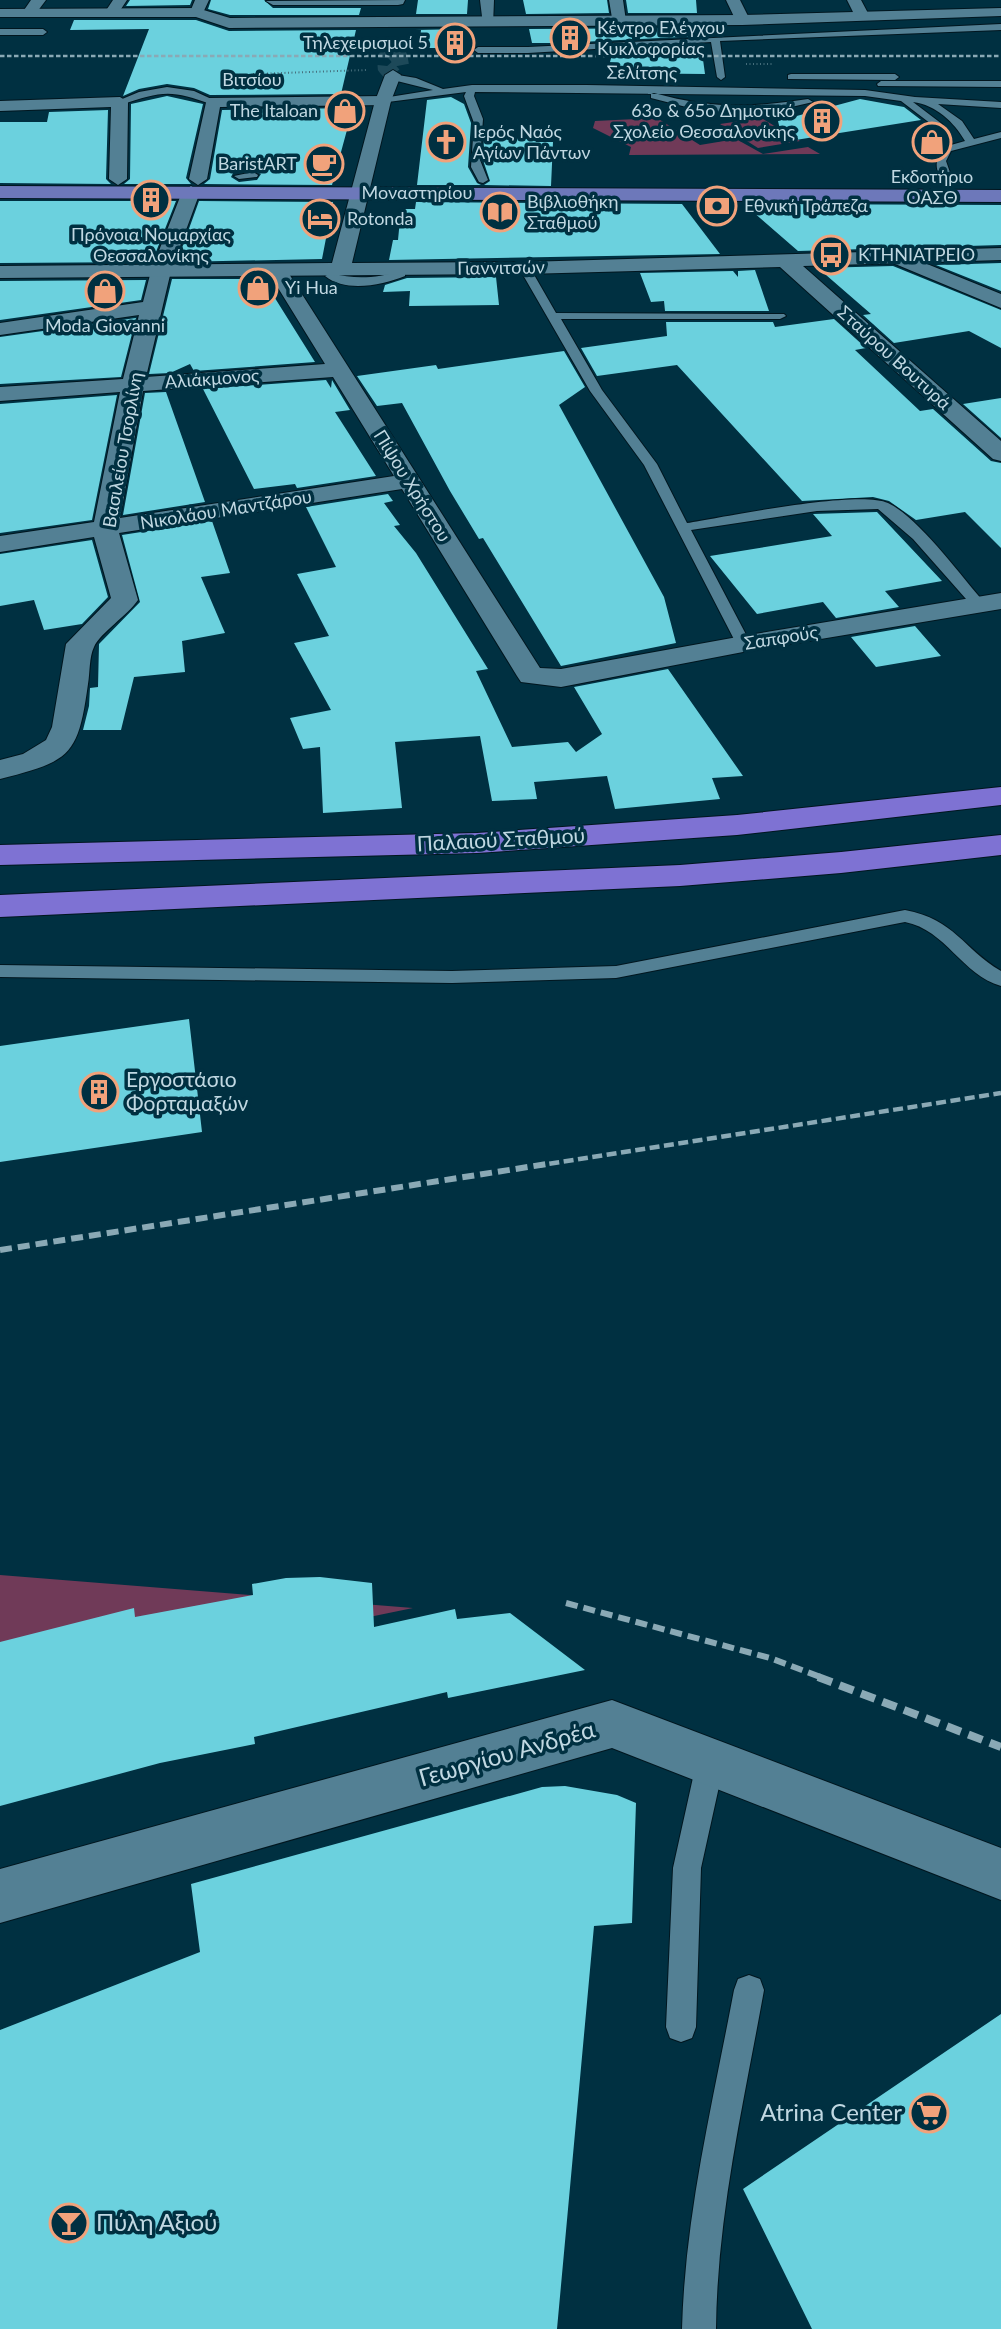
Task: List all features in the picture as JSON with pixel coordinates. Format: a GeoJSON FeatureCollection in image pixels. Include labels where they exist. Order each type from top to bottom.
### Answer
{"type":"FeatureCollection","features":[{"type":"Feature","properties":{"kind":"highway","name":"Παλαιού Σταθμού"},"geometry":{"type":"LineString","coordinates":[[0,856],[490,842],[726,826],[1001,796]]}},
{"type":"Feature","properties":{"kind":"highway"},"geometry":{"type":"LineString","coordinates":[[0,906],[481,886],[748,871],[869,861],[1001,845]]}},
{"type":"Feature","properties":{"kind":"main road","name":"Μοναστηρίου"},"geometry":{"type":"LineString","coordinates":[[0,179],[118,179],[195,186]]}},
{"type":"Feature","properties":{"kind":"main road","name":"Μοναστηρίου"},"geometry":{"type":"LineString","coordinates":[[363,186],[484,180],[1001,181]]}},
{"type":"Feature","properties":{"kind":"main road","name":"Μοναστηρίου"},"geometry":{"type":"LineString","coordinates":[[0,192],[195,186],[363,186],[1001,196]]}},
{"type":"Feature","properties":{"kind":"street"},"geometry":{"type":"LineString","coordinates":[[29,13],[40,0]]}},
{"type":"Feature","properties":{"kind":"street"},"geometry":{"type":"LineString","coordinates":[[487,0],[488,22]]}},
{"type":"Feature","properties":{"kind":"street"},"geometry":{"type":"LineString","coordinates":[[616,0],[618,21]]}},
{"type":"Feature","properties":{"kind":"street"},"geometry":{"type":"LineString","coordinates":[[733,0],[742,20]]}},
{"type":"Feature","properties":{"kind":"street"},"geometry":{"type":"LineString","coordinates":[[854,0],[861,15]]}},
{"type":"Feature","properties":{"kind":"street"},"geometry":{"type":"LineString","coordinates":[[267,23],[273,1],[398,1],[394,41]]}},
{"type":"Feature","properties":{"kind":"street"},"geometry":{"type":"LineString","coordinates":[[0,13],[116,6],[199,6],[229,23],[267,23],[742,20],[1001,12]]}},
{"type":"Feature","properties":{"kind":"street"},"geometry":{"type":"LineString","coordinates":[[335,273],[363,186],[383,101],[392,76]]}},
{"type":"Feature","properties":{"kind":"street","name":"Βιτσίου"},"geometry":{"type":"LineString","coordinates":[[213,102],[383,101]]}},
{"type":"Feature","properties":{"kind":"street"},"geometry":{"type":"LineString","coordinates":[[118,179],[120,102]]}},
{"type":"Feature","properties":{"kind":"street","name":"Βιτσίου"},"geometry":{"type":"LineString","coordinates":[[0,106],[120,102]]}},
{"type":"Feature","properties":{"kind":"street","name":"Βασιλείου Τσορλίνη"},"geometry":{"type":"LineString","coordinates":[[0,770],[34,760],[54,750],[64,738],[80,644],[125,600],[105,528],[133,384],[161,271],[195,186],[213,102]]}},
{"type":"Feature","properties":{"kind":"street","name":"Γιαννιτσών"},"geometry":{"type":"LineString","coordinates":[[0,272],[277,270],[335,273],[1001,254]]}},
{"type":"Feature","properties":{"kind":"street"},"geometry":{"type":"LineString","coordinates":[[895,257],[1001,303]]}},
{"type":"Feature","properties":{"kind":"street","name":"Σταύρου Βουτυρά"},"geometry":{"type":"LineString","coordinates":[[786,261],[1001,454]]}},
{"type":"Feature","properties":{"kind":"street","name":"Πίψου Χρήστου"},"geometry":{"type":"LineString","coordinates":[[277,270],[531,676],[561,678]]}},
{"type":"Feature","properties":{"kind":"street"},"geometry":{"type":"LineString","coordinates":[[0,329],[152,307]]}},
{"type":"Feature","properties":{"kind":"street","name":"Αλιάκμονος"},"geometry":{"type":"LineString","coordinates":[[0,394],[340,370]]}},
{"type":"Feature","properties":{"kind":"street","name":"Νικολάου Μαντζάρου"},"geometry":{"type":"LineString","coordinates":[[0,544],[410,481]]}},
{"type":"Feature","properties":{"kind":"street","name":"Σαπφούς"},"geometry":{"type":"LineString","coordinates":[[561,678],[743,644],[990,603]]}},
{"type":"Feature","properties":{"kind":"street","name":"Γεωργίου Ανδρέα"},"geometry":{"type":"LineString","coordinates":[[0,1896],[611,1724],[1001,1874]]}},
{"type":"Feature","properties":{"kind":"lane"},"geometry":{"type":"LineString","coordinates":[[478,50],[528,50],[1001,27]]}},
{"type":"Feature","properties":{"kind":"lane"},"geometry":{"type":"LineString","coordinates":[[0,32],[43,32]]}},
{"type":"Feature","properties":{"kind":"lane"},"geometry":{"type":"LineString","coordinates":[[715,39],[721,77]]}},
{"type":"Feature","properties":{"kind":"lane"},"geometry":{"type":"LineString","coordinates":[[392,76],[413,80],[470,100]]}},
{"type":"Feature","properties":{"kind":"lane"},"geometry":{"type":"LineString","coordinates":[[631,77],[662,84],[862,88],[1001,84]]}},
{"type":"Feature","properties":{"kind":"lane"},"geometry":{"type":"LineString","coordinates":[[708,77],[735,77]]}},
{"type":"Feature","properties":{"kind":"lane"},"geometry":{"type":"LineString","coordinates":[[777,77],[1001,77]]}},
{"type":"Feature","properties":{"kind":"lane"},"geometry":{"type":"LineString","coordinates":[[472,88],[468,95],[476,108],[479,125],[476,168],[484,180]]}},
{"type":"Feature","properties":{"kind":"lane","name":"Σελίτσης"},"geometry":{"type":"LineString","coordinates":[[383,101],[443,90],[472,88],[842,94],[862,88],[901,98],[999,106]]}},
{"type":"Feature","properties":{"kind":"lane"},"geometry":{"type":"LineString","coordinates":[[628,89],[702,99],[842,94]]}},
{"type":"Feature","properties":{"kind":"lane","name":"Βιτσίου"},"geometry":{"type":"LineString","coordinates":[[120,102],[145,92],[165,91],[196,92],[213,102]]}},
{"type":"Feature","properties":{"kind":"lane"},"geometry":{"type":"LineString","coordinates":[[642,92],[690,108],[713,110],[795,104],[842,94]]}},
{"type":"Feature","properties":{"kind":"lane"},"geometry":{"type":"LineString","coordinates":[[901,98],[933,120],[942,132],[948,149]]}},
{"type":"Feature","properties":{"kind":"lane"},"geometry":{"type":"LineString","coordinates":[[926,101],[944,110],[959,123],[971,143]]}},
{"type":"Feature","properties":{"kind":"lane"},"geometry":{"type":"LineString","coordinates":[[951,102],[971,115]]}},
{"type":"Feature","properties":{"kind":"lane"},"geometry":{"type":"LineString","coordinates":[[978,103],[998,122]]}},
{"type":"Feature","properties":{"kind":"lane"},"geometry":{"type":"LineString","coordinates":[[948,181],[939,161],[941,155],[948,149],[971,143],[985,134],[1001,135]]}},
{"type":"Feature","properties":{"kind":"lane"},"geometry":{"type":"LineString","coordinates":[[948,149],[997,148]]}},
{"type":"Feature","properties":{"kind":"lane"},"geometry":{"type":"LineString","coordinates":[[239,176],[253,175]]}},
{"type":"Feature","properties":{"kind":"lane"},"geometry":{"type":"LineString","coordinates":[[525,268],[596,391],[650,464],[743,644]]}},
{"type":"Feature","properties":{"kind":"lane"},"geometry":{"type":"LineString","coordinates":[[335,273],[339,281],[387,280],[401,274]]}},
{"type":"Feature","properties":{"kind":"lane"},"geometry":{"type":"LineString","coordinates":[[553,316],[780,316]]}},
{"type":"Feature","properties":{"kind":"lane"},"geometry":{"type":"LineString","coordinates":[[681,528],[877,503],[905,523],[990,603]]}},
{"type":"Feature","properties":{"kind":"lane"},"geometry":{"type":"LineString","coordinates":[[0,971],[452,977],[616,972],[905,916],[933,923],[988,972],[1001,980]]}},
{"type":"Feature","properties":{"kind":"lane"},"geometry":{"type":"LineString","coordinates":[[681,2027],[687,1868],[710,1764]]}},
{"type":"Feature","properties":{"kind":"lane"},"geometry":{"type":"LineString","coordinates":[[699,2329],[700,2270],[705,2228],[749,1990]]}},
{"type":"Feature","properties":{"kind":"shaded area"},"geometry":{"type":"Polygon","coordinates":[[[657,118],[700,145],[736,139],[763,154],[808,147],[820,154],[629,155],[631,147],[593,128],[595,121],[657,118]]]}},
{"type":"Feature","properties":{"kind":"shaded area"},"geometry":{"type":"Polygon","coordinates":[[[761,118],[800,141],[758,148],[720,124],[761,118]]]}},
{"type":"Feature","properties":{"kind":"shaded area"},"geometry":{"type":"Polygon","coordinates":[[[0,1575],[413,1608],[0,1693],[0,1575]]]}},
{"type":"Feature","properties":{"kind":"building"},"geometry":{"type":"Polygon","coordinates":[[[130,0],[192,0],[190,5],[126,6],[130,0]]]}},
{"type":"Feature","properties":{"kind":"building"},"geometry":{"type":"Polygon","coordinates":[[[211,0],[264,0],[273,8],[361,8],[359,15],[230,15],[208,9],[211,0]]]}},
{"type":"Feature","properties":{"kind":"building"},"geometry":{"type":"Polygon","coordinates":[[[418,0],[468,0],[467,14],[416,14],[418,0]]]}},
{"type":"Feature","properties":{"kind":"building"},"geometry":{"type":"Polygon","coordinates":[[[523,0],[607,0],[609,13],[526,14],[523,0]]]}},
{"type":"Feature","properties":{"kind":"building"},"geometry":{"type":"Polygon","coordinates":[[[626,0],[696,0],[697,13],[628,13],[626,0]]]}},
{"type":"Feature","properties":{"kind":"building"},"geometry":{"type":"Polygon","coordinates":[[[74,20],[196,20],[229,31],[356,30],[341,94],[210,95],[194,88],[167,84],[139,89],[123,96],[149,29],[70,30],[74,20]]]}},
{"type":"Feature","properties":{"kind":"building"},"geometry":{"type":"Polygon","coordinates":[[[699,28],[700,36],[560,43],[532,43],[529,29],[699,28]]]}},
{"type":"Feature","properties":{"kind":"building"},"geometry":{"type":"Polygon","coordinates":[[[465,29],[464,48],[419,48],[421,30],[415,30],[465,29]]]}},
{"type":"Feature","properties":{"kind":"building"},"geometry":{"type":"Polygon","coordinates":[[[701,45],[705,74],[607,73],[613,51],[701,45]]]}},
{"type":"Feature","properties":{"kind":"building"},"geometry":{"type":"Polygon","coordinates":[[[167,96],[203,104],[186,178],[191,184],[124,184],[130,179],[131,104],[167,96]]]}},
{"type":"Feature","properties":{"kind":"building"},"geometry":{"type":"Polygon","coordinates":[[[451,97],[464,104],[471,123],[468,167],[481,185],[417,185],[427,100],[451,97]]]}},
{"type":"Feature","properties":{"kind":"building"},"geometry":{"type":"Polygon","coordinates":[[[860,99],[904,107],[921,120],[783,142],[778,121],[860,99]]]}},
{"type":"Feature","properties":{"kind":"building"},"geometry":{"type":"Polygon","coordinates":[[[353,108],[332,185],[204,184],[210,179],[222,110],[353,108]],[[252,169],[233,173],[231,177],[239,182],[257,180],[261,174],[252,169]]]}},
{"type":"Feature","properties":{"kind":"building"},"geometry":{"type":"Polygon","coordinates":[[[108,110],[106,179],[111,184],[0,183],[0,122],[47,122],[49,112],[108,110]]]}},
{"type":"Feature","properties":{"kind":"building"},"geometry":{"type":"Polygon","coordinates":[[[484,138],[553,142],[551,186],[484,185],[490,181],[483,160],[484,138]]]}},
{"type":"Feature","properties":{"kind":"building"},"geometry":{"type":"Polygon","coordinates":[[[0,201],[176,201],[152,262],[0,263],[0,201]]]}},
{"type":"Feature","properties":{"kind":"building"},"geometry":{"type":"Polygon","coordinates":[[[199,201],[333,202],[322,259],[177,262],[199,201]]]}},
{"type":"Feature","properties":{"kind":"building"},"geometry":{"type":"Polygon","coordinates":[[[416,202],[682,204],[720,254],[389,260],[393,240],[398,240],[401,209],[415,209],[416,202]]]}},
{"type":"Feature","properties":{"kind":"building"},"geometry":{"type":"Polygon","coordinates":[[[744,204],[1001,205],[1001,245],[798,251],[744,204]]]}},
{"type":"Feature","properties":{"kind":"building"},"geometry":{"type":"Polygon","coordinates":[[[1001,263],[1001,291],[936,265],[1001,263]]]}},
{"type":"Feature","properties":{"kind":"building"},"geometry":{"type":"Polygon","coordinates":[[[893,266],[1001,310],[1001,348],[969,331],[894,343],[863,315],[871,314],[818,268],[893,266]]]}},
{"type":"Feature","properties":{"kind":"building"},"geometry":{"type":"Polygon","coordinates":[[[755,270],[769,311],[665,311],[664,301],[651,302],[640,273],[733,271],[738,277],[738,271],[755,270]]]}},
{"type":"Feature","properties":{"kind":"building"},"geometry":{"type":"Polygon","coordinates":[[[496,277],[499,305],[409,306],[410,291],[383,292],[385,285],[407,278],[496,277]]]}},
{"type":"Feature","properties":{"kind":"building"},"geometry":{"type":"Polygon","coordinates":[[[172,279],[263,279],[315,362],[194,371],[190,364],[170,373],[149,374],[172,279]]]}},
{"type":"Feature","properties":{"kind":"building"},"geometry":{"type":"Polygon","coordinates":[[[146,280],[141,300],[0,320],[0,281],[146,280]]]}},
{"type":"Feature","properties":{"kind":"building"},"geometry":{"type":"Polygon","coordinates":[[[136,318],[121,377],[0,384],[0,337],[136,318]]]}},
{"type":"Feature","properties":{"kind":"building"},"geometry":{"type":"Polygon","coordinates":[[[834,319],[866,348],[855,350],[920,411],[933,409],[991,461],[1001,463],[1001,548],[965,512],[916,520],[889,501],[873,497],[802,501],[677,365],[597,376],[581,348],[667,336],[666,322],[773,322],[775,327],[834,319]]]}},
{"type":"Feature","properties":{"kind":"building"},"geometry":{"type":"Polygon","coordinates":[[[564,351],[585,387],[559,405],[664,597],[676,643],[561,666],[483,538],[479,539],[402,403],[377,406],[357,376],[436,365],[438,369],[564,351]]]}},
{"type":"Feature","properties":{"kind":"building"},"geometry":{"type":"Polygon","coordinates":[[[326,380],[331,388],[332,380],[350,410],[335,412],[376,476],[297,488],[295,484],[254,489],[203,389],[326,380]]]}},
{"type":"Feature","properties":{"kind":"building"},"geometry":{"type":"Polygon","coordinates":[[[166,392],[205,502],[123,515],[145,393],[166,392]]]}},
{"type":"Feature","properties":{"kind":"building"},"geometry":{"type":"Polygon","coordinates":[[[117,395],[92,520],[0,533],[0,404],[117,395]]]}},
{"type":"Feature","properties":{"kind":"building"},"geometry":{"type":"Polygon","coordinates":[[[1001,398],[1001,438],[963,404],[1001,398]]]}},
{"type":"Feature","properties":{"kind":"building"},"geometry":{"type":"Polygon","coordinates":[[[388,494],[393,501],[384,503],[400,525],[394,526],[416,553],[488,669],[476,671],[512,747],[568,742],[576,752],[602,734],[574,687],[668,669],[743,776],[712,778],[720,799],[615,809],[607,776],[534,782],[537,799],[492,801],[480,736],[395,742],[402,808],[323,813],[320,747],[303,749],[290,718],[331,710],[294,643],[329,636],[297,574],[336,567],[306,507],[388,494]]]}},
{"type":"Feature","properties":{"kind":"building"},"geometry":{"type":"Polygon","coordinates":[[[877,512],[942,581],[885,591],[899,607],[836,618],[823,602],[757,614],[710,556],[832,536],[813,514],[877,512]]]}},
{"type":"Feature","properties":{"kind":"building"},"geometry":{"type":"Polygon","coordinates":[[[212,521],[230,573],[201,577],[225,633],[182,641],[185,672],[134,677],[121,730],[83,730],[90,688],[98,687],[99,644],[140,602],[122,535],[212,521]]]}},
{"type":"Feature","properties":{"kind":"building"},"geometry":{"type":"Polygon","coordinates":[[[92,540],[108,597],[82,624],[44,630],[34,600],[0,606],[0,554],[92,540]]]}},
{"type":"Feature","properties":{"kind":"building"},"geometry":{"type":"Polygon","coordinates":[[[915,626],[941,656],[876,667],[851,637],[915,626]]]}},
{"type":"Feature","properties":{"kind":"building","name":"Εργοστάσιο Φορταμαξών"},"geometry":{"type":"Polygon","coordinates":[[[189,1019],[202,1132],[0,1162],[0,1046],[189,1019]]]}},
{"type":"Feature","properties":{"kind":"building"},"geometry":{"type":"Polygon","coordinates":[[[320,1577],[372,1583],[374,1627],[455,1609],[457,1619],[510,1613],[585,1670],[448,1698],[447,1692],[254,1737],[255,1744],[160,1763],[0,1806],[0,1642],[134,1608],[135,1617],[253,1595],[252,1584],[286,1578],[320,1577]]]}},
{"type":"Feature","properties":{"kind":"building"},"geometry":{"type":"Polygon","coordinates":[[[565,1786],[617,1795],[636,1803],[632,1923],[594,1926],[557,2329],[0,2329],[0,2030],[200,1952],[191,1884],[542,1787],[565,1786]]]}},
{"type":"Feature","properties":{"kind":"building","name":"Atrina Center"},"geometry":{"type":"Polygon","coordinates":[[[1001,2014],[1001,2329],[812,2329],[743,2189],[1001,2014]]]}},
{"type":"Feature","properties":{"kind":"tunnel"},"geometry":{"type":"LineString","coordinates":[[393,51],[399,57],[401,68],[393,75],[386,67],[387,57],[393,51]]}},
{"type":"Feature","properties":{"kind":"railway"},"geometry":{"type":"LineString","coordinates":[[0,56],[1001,56]]}},
{"type":"Feature","properties":{"kind":"railway"},"geometry":{"type":"LineString","coordinates":[[535,1166],[1001,1093]]}},
{"type":"Feature","properties":{"kind":"railway"},"geometry":{"type":"LineString","coordinates":[[0,1250],[547,1164]]}},
{"type":"Feature","properties":{"kind":"railway"},"geometry":{"type":"LineString","coordinates":[[566,1603],[770,1658],[823,1678]]}},
{"type":"Feature","properties":{"kind":"railway"},"geometry":{"type":"LineString","coordinates":[[818,1677],[1001,1747]]}},
{"type":"Feature","properties":{"kind":"place","name":"Κέντρο Ελέγχου Κυκλοφορίας"},"geometry":{"type":"Point","coordinates":[570,38]}},
{"type":"Feature","properties":{"kind":"place","name":"Τηλεχειρισμοί 5"},"geometry":{"type":"Point","coordinates":[455,43]}},
{"type":"Feature","properties":{"kind":"place","name":"The Italoan"},"geometry":{"type":"Point","coordinates":[345,111]}},
{"type":"Feature","properties":{"kind":"place","name":"63ο & 65o Δημοτικό Σχολείο Θεσσαλονίκης"},"geometry":{"type":"Point","coordinates":[822,121]}},
{"type":"Feature","properties":{"kind":"place","name":"Ιερός Ναός Αγίων Πάντων"},"geometry":{"type":"Point","coordinates":[446,142]}},
{"type":"Feature","properties":{"kind":"place","name":"Εκδοτήριο ΟΑΣΘ"},"geometry":{"type":"Point","coordinates":[932,142]}},
{"type":"Feature","properties":{"kind":"place","name":"BaristART"},"geometry":{"type":"Point","coordinates":[324,164]}},
{"type":"Feature","properties":{"kind":"place","name":"Πρόνοια Νομαρχίας Θεσσαλονίκης"},"geometry":{"type":"Point","coordinates":[151,200]}},
{"type":"Feature","properties":{"kind":"place","name":"Εθνική Τράπεζα"},"geometry":{"type":"Point","coordinates":[717,206]}},
{"type":"Feature","properties":{"kind":"place","name":"Βιβλιοθήκη Σταθμού"},"geometry":{"type":"Point","coordinates":[500,212]}},
{"type":"Feature","properties":{"kind":"place","name":"Rotonda"},"geometry":{"type":"Point","coordinates":[320,219]}},
{"type":"Feature","properties":{"kind":"place","name":"ΚΤΗΝΙΑΤΡΕΙΟ"},"geometry":{"type":"Point","coordinates":[831,255]}},
{"type":"Feature","properties":{"kind":"place","name":"Yi Hua"},"geometry":{"type":"Point","coordinates":[258,288]}},
{"type":"Feature","properties":{"kind":"place","name":"Moda Giovanni"},"geometry":{"type":"Point","coordinates":[105,291]}},
{"type":"Feature","properties":{"kind":"place","name":"Εργοστάσιο Φορταμαξών"},"geometry":{"type":"Point","coordinates":[99,1092]}},
{"type":"Feature","properties":{"kind":"place","name":"Atrina Center"},"geometry":{"type":"Point","coordinates":[929,2113]}},
{"type":"Feature","properties":{"kind":"place","name":"Πύλη Αξιού"},"geometry":{"type":"Point","coordinates":[69,2223]}}]}
